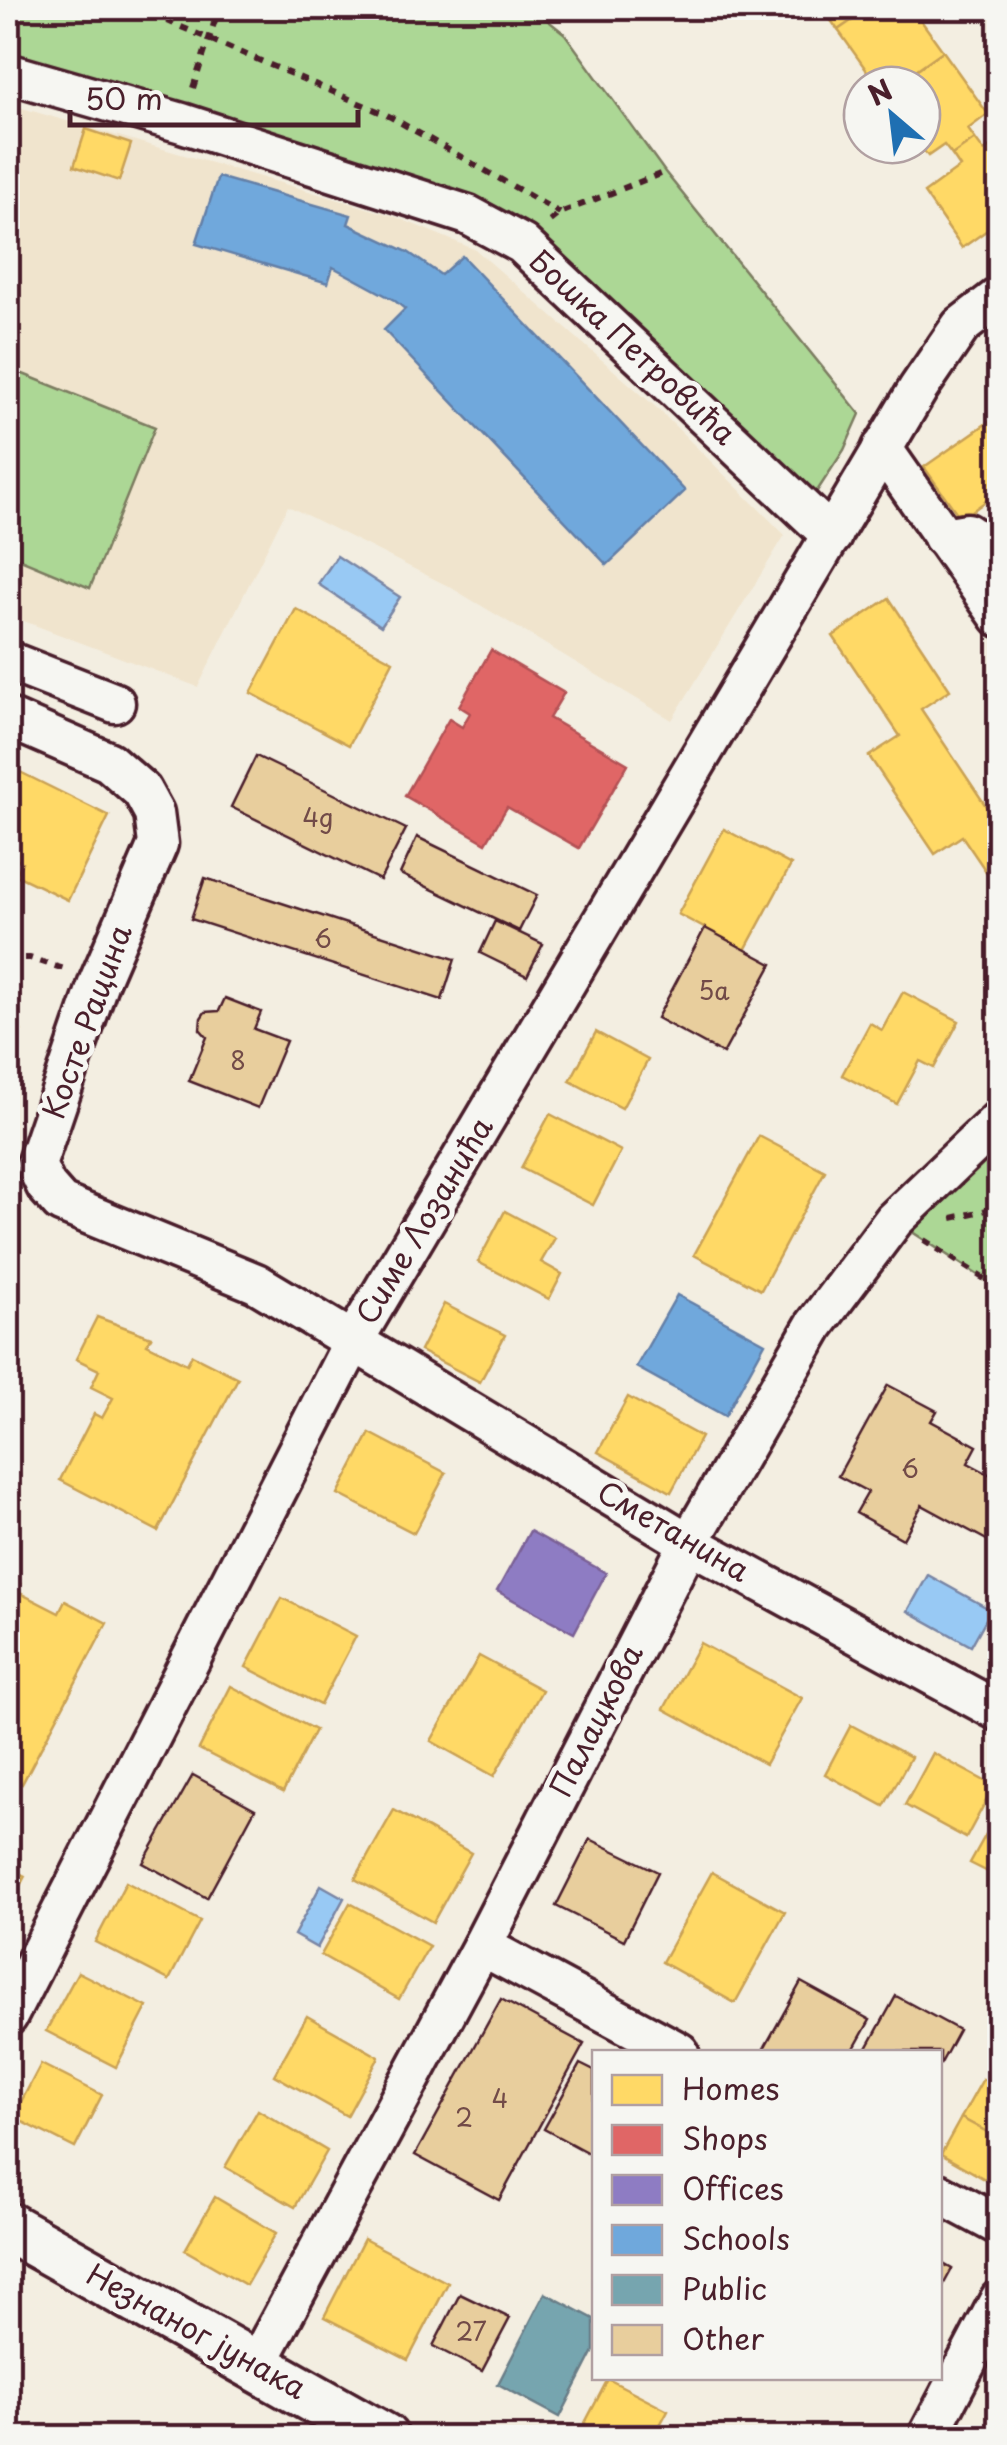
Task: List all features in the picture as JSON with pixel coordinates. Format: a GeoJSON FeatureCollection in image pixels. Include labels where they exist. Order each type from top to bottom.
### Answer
{"type":"FeatureCollection","features":[{"type":"Feature","properties":{"kind":"main road","name":"Незнаног јунака"},"geometry":{"type":"LineString","coordinates":[[8,2227],[384,2438]]}},
{"type":"Feature","properties":{"kind":"street","name":"Бошка Петровића"},"geometry":{"type":"LineString","coordinates":[[8,74],[182,123],[468,215],[522,244],[832,536]]}},
{"type":"Feature","properties":{"kind":"street","name":"Симе Лозанића"},"geometry":{"type":"LineString","coordinates":[[8,2016],[354,1340],[882,448],[961,326],[1000,296]]}},
{"type":"Feature","properties":{"kind":"street"},"geometry":{"type":"LineString","coordinates":[[882,448],[1000,617]]}},
{"type":"Feature","properties":{"kind":"street"},"geometry":{"type":"LineString","coordinates":[[943,537],[967,534],[1000,556]]}},
{"type":"Feature","properties":{"kind":"street"},"geometry":{"type":"LineString","coordinates":[[8,662],[98,696]]}},
{"type":"Feature","properties":{"kind":"street","name":"Косте Рацина"},"geometry":{"type":"LineString","coordinates":[[8,718],[109,762],[142,791],[154,813],[158,844],[99,981],[36,1165],[46,1186],[61,1204],[256,1282],[354,1340]]}},
{"type":"Feature","properties":{"kind":"street","name":"Палацкова"},"geometry":{"type":"LineString","coordinates":[[256,2366],[482,1946],[689,1543],[815,1325],[894,1220],[1000,1119]]}},
{"type":"Feature","properties":{"kind":"street","name":"Сметанина"},"geometry":{"type":"LineString","coordinates":[[354,1340],[689,1543],[1000,1712]]}},
{"type":"Feature","properties":{"kind":"street"},"geometry":{"type":"LineString","coordinates":[[482,1946],[675,2050]]}},
{"type":"Feature","properties":{"kind":"street"},"geometry":{"type":"LineString","coordinates":[[942,2195],[1000,2226]]}},
{"type":"Feature","properties":{"kind":"street"},"geometry":{"type":"LineString","coordinates":[[926,2438],[1000,2299]]}},
{"type":"Feature","properties":{"kind":"path"},"geometry":{"type":"LineString","coordinates":[[137,8],[388,115],[560,212]]}},
{"type":"Feature","properties":{"kind":"path"},"geometry":{"type":"LineString","coordinates":[[182,123],[219,8]]}},
{"type":"Feature","properties":{"kind":"path"},"geometry":{"type":"LineString","coordinates":[[522,244],[560,212],[665,172]]}},
{"type":"Feature","properties":{"kind":"path"},"geometry":{"type":"LineString","coordinates":[[8,958],[30,958],[99,981]]}},
{"type":"Feature","properties":{"kind":"path"},"geometry":{"type":"LineString","coordinates":[[894,1220],[1000,1289]]}},
{"type":"Feature","properties":{"kind":"shaded area"},"geometry":{"type":"Polygon","coordinates":[[[8,104],[391,215],[476,250],[658,409],[785,535],[672,720],[450,587],[288,506],[198,687],[8,615],[8,104]]]}},
{"type":"Feature","properties":{"kind":"green space"},"geometry":{"type":"Polygon","coordinates":[[[8,8],[536,11],[565,34],[665,172],[860,414],[844,450],[804,511],[522,244],[8,73],[8,8]]]}},
{"type":"Feature","properties":{"kind":"green space"},"geometry":{"type":"Polygon","coordinates":[[[8,368],[155,427],[90,588],[8,554],[8,368]]]}},
{"type":"Feature","properties":{"kind":"green space"},"geometry":{"type":"Polygon","coordinates":[[[999,1119],[999,1289],[894,1220],[999,1119]]]}},
{"type":"Feature","properties":{"kind":"water"},"geometry":{"type":"Polygon","coordinates":[[[337,556],[400,597],[381,626],[318,584],[337,556]]]}},
{"type":"Feature","properties":{"kind":"water"},"geometry":{"type":"Polygon","coordinates":[[[928,1575],[991,1610],[971,1646],[908,1611],[928,1575]]]}},
{"type":"Feature","properties":{"kind":"water"},"geometry":{"type":"Polygon","coordinates":[[[321,1885],[344,1898],[317,1948],[294,1935],[321,1885]]]}},
{"type":"Feature","properties":{"kind":"building: Homes"},"geometry":{"type":"Polygon","coordinates":[[[822,8],[870,8],[838,30],[822,8]]]}},
{"type":"Feature","properties":{"kind":"building: Homes"},"geometry":{"type":"Polygon","coordinates":[[[870,8],[912,8],[943,51],[923,65],[863,65],[838,30],[870,8]]]}},
{"type":"Feature","properties":{"kind":"building: Homes"},"geometry":{"type":"Polygon","coordinates":[[[943,51],[988,114],[968,129],[975,139],[952,155],[942,146],[942,65],[923,65],[943,51]]]}},
{"type":"Feature","properties":{"kind":"building: Homes"},"geometry":{"type":"Polygon","coordinates":[[[86,129],[131,144],[119,181],[74,166],[86,129]]]}},
{"type":"Feature","properties":{"kind":"building: Homes"},"geometry":{"type":"Polygon","coordinates":[[[975,139],[984,151],[1000,140],[1000,221],[962,248],[924,193],[960,167],[952,155],[975,139]]]}},
{"type":"Feature","properties":{"kind":"building: Homes"},"geometry":{"type":"Polygon","coordinates":[[[1000,414],[1000,491],[961,519],[924,467],[1000,414]]]}},
{"type":"Feature","properties":{"kind":"building: Homes"},"geometry":{"type":"Polygon","coordinates":[[[889,598],[950,690],[921,709],[990,812],[1000,805],[1000,892],[962,836],[935,854],[869,756],[900,736],[833,636],[889,598]]]}},
{"type":"Feature","properties":{"kind":"building: Homes"},"geometry":{"type":"Polygon","coordinates":[[[296,609],[393,661],[349,745],[251,693],[296,609]]]}},
{"type":"Feature","properties":{"kind":"building: Homes"},"geometry":{"type":"Polygon","coordinates":[[[8,766],[109,816],[68,900],[16,875],[22,862],[8,855],[8,766]]]}},
{"type":"Feature","properties":{"kind":"building: Homes"},"geometry":{"type":"Polygon","coordinates":[[[724,829],[791,865],[745,950],[678,914],[724,829]]]}},
{"type":"Feature","properties":{"kind":"building: Homes"},"geometry":{"type":"Polygon","coordinates":[[[903,992],[959,1021],[934,1068],[920,1061],[897,1104],[842,1075],[870,1023],[882,1030],[903,992]]]}},
{"type":"Feature","properties":{"kind":"building: Homes"},"geometry":{"type":"Polygon","coordinates":[[[8,1025],[21,1031],[8,1058],[8,1025]]]}},
{"type":"Feature","properties":{"kind":"building: Homes"},"geometry":{"type":"Polygon","coordinates":[[[596,1032],[648,1060],[622,1108],[570,1081],[596,1032]]]}},
{"type":"Feature","properties":{"kind":"building: Homes"},"geometry":{"type":"Polygon","coordinates":[[[550,1114],[621,1151],[593,1205],[521,1168],[550,1114]]]}},
{"type":"Feature","properties":{"kind":"building: Homes"},"geometry":{"type":"Polygon","coordinates":[[[759,1136],[825,1171],[761,1290],[694,1255],[759,1136]]]}},
{"type":"Feature","properties":{"kind":"building: Homes"},"geometry":{"type":"Polygon","coordinates":[[[505,1211],[555,1238],[541,1262],[562,1274],[549,1299],[478,1262],[505,1211]]]}},
{"type":"Feature","properties":{"kind":"building: Homes"},"geometry":{"type":"Polygon","coordinates":[[[444,1304],[505,1335],[480,1382],[420,1351],[444,1304]]]}},
{"type":"Feature","properties":{"kind":"building: Homes"},"geometry":{"type":"Polygon","coordinates":[[[97,1317],[151,1337],[147,1344],[187,1364],[192,1355],[238,1378],[158,1531],[60,1480],[94,1414],[102,1418],[113,1398],[91,1387],[99,1370],[76,1359],[97,1317]]]}},
{"type":"Feature","properties":{"kind":"building: Homes"},"geometry":{"type":"Polygon","coordinates":[[[628,1397],[701,1437],[671,1492],[598,1452],[628,1397]]]}},
{"type":"Feature","properties":{"kind":"building: Homes"},"geometry":{"type":"Polygon","coordinates":[[[370,1433],[446,1473],[414,1533],[338,1494],[370,1433]]]}},
{"type":"Feature","properties":{"kind":"building: Homes"},"geometry":{"type":"Polygon","coordinates":[[[8,1578],[20,1584],[16,1591],[59,1613],[65,1601],[107,1623],[22,1784],[8,1776],[8,1578]]]}},
{"type":"Feature","properties":{"kind":"building: Homes"},"geometry":{"type":"Polygon","coordinates":[[[282,1598],[356,1636],[320,1705],[246,1667],[282,1598]]]}},
{"type":"Feature","properties":{"kind":"building: Homes"},"geometry":{"type":"Polygon","coordinates":[[[700,1643],[802,1698],[765,1764],[664,1709],[700,1643]]]}},
{"type":"Feature","properties":{"kind":"building: Homes"},"geometry":{"type":"Polygon","coordinates":[[[479,1656],[542,1690],[494,1776],[431,1741],[479,1656]]]}},
{"type":"Feature","properties":{"kind":"building: Homes"},"geometry":{"type":"Polygon","coordinates":[[[231,1686],[315,1730],[283,1792],[199,1749],[231,1686]]]}},
{"type":"Feature","properties":{"kind":"building: Homes"},"geometry":{"type":"Polygon","coordinates":[[[851,1725],[911,1757],[884,1806],[825,1774],[851,1725]]]}},
{"type":"Feature","properties":{"kind":"building: Homes"},"geometry":{"type":"Polygon","coordinates":[[[933,1753],[994,1786],[966,1838],[905,1805],[933,1753]]]}},
{"type":"Feature","properties":{"kind":"building: Homes"},"geometry":{"type":"Polygon","coordinates":[[[1000,1809],[1000,1878],[970,1863],[1000,1809]]]}},
{"type":"Feature","properties":{"kind":"building: Homes"},"geometry":{"type":"Polygon","coordinates":[[[394,1810],[471,1853],[433,1922],[355,1879],[394,1810]]]}},
{"type":"Feature","properties":{"kind":"building: Homes"},"geometry":{"type":"Polygon","coordinates":[[[8,1867],[25,1876],[8,1909],[8,1867]]]}},
{"type":"Feature","properties":{"kind":"building: Homes"},"geometry":{"type":"Polygon","coordinates":[[[712,1872],[785,1912],[735,2003],[662,1962],[712,1872]]]}},
{"type":"Feature","properties":{"kind":"building: Homes"},"geometry":{"type":"Polygon","coordinates":[[[126,1882],[200,1921],[169,1980],[95,1942],[126,1882]]]}},
{"type":"Feature","properties":{"kind":"building: Homes"},"geometry":{"type":"Polygon","coordinates":[[[350,1903],[429,1946],[399,1999],[321,1955],[350,1903]]]}},
{"type":"Feature","properties":{"kind":"building: Homes"},"geometry":{"type":"Polygon","coordinates":[[[78,1972],[147,2007],[116,2067],[46,2031],[78,1972]]]}},
{"type":"Feature","properties":{"kind":"building: Homes"},"geometry":{"type":"Polygon","coordinates":[[[307,2016],[379,2057],[347,2116],[274,2075],[307,2016]]]}},
{"type":"Feature","properties":{"kind":"building: Homes"},"geometry":{"type":"Polygon","coordinates":[[[41,2064],[102,2095],[75,2148],[13,2117],[41,2064]]]}},
{"type":"Feature","properties":{"kind":"building: Homes"},"geometry":{"type":"Polygon","coordinates":[[[983,2079],[1000,2088],[1000,2139],[961,2118],[983,2079]]]}},
{"type":"Feature","properties":{"kind":"building: Homes"},"geometry":{"type":"Polygon","coordinates":[[[258,2110],[327,2151],[295,2207],[225,2167],[258,2110]]]}},
{"type":"Feature","properties":{"kind":"building: Homes"},"geometry":{"type":"Polygon","coordinates":[[[961,2118],[1000,2139],[1000,2165],[990,2182],[942,2152],[961,2118]]]}},
{"type":"Feature","properties":{"kind":"building: Homes"},"geometry":{"type":"Polygon","coordinates":[[[215,2197],[276,2233],[246,2285],[185,2250],[215,2197]]]}},
{"type":"Feature","properties":{"kind":"building: Homes"},"geometry":{"type":"Polygon","coordinates":[[[364,2239],[448,2283],[408,2360],[324,2317],[364,2239]]]}},
{"type":"Feature","properties":{"kind":"building: Homes"},"geometry":{"type":"Polygon","coordinates":[[[607,2380],[668,2410],[653,2438],[577,2438],[607,2380]]]}},
{"type":"Feature","properties":{"kind":"building: Shops"},"geometry":{"type":"Polygon","coordinates":[[[491,650],[564,693],[549,718],[628,764],[579,848],[507,807],[486,843],[405,796],[449,719],[462,727],[470,713],[459,706],[491,650]]]}},
{"type":"Feature","properties":{"kind":"building: Offices"},"geometry":{"type":"Polygon","coordinates":[[[530,1531],[606,1573],[574,1633],[497,1591],[530,1531]]]}},
{"type":"Feature","properties":{"kind":"building: Schools"},"geometry":{"type":"Polygon","coordinates":[[[218,177],[351,215],[348,224],[408,252],[441,275],[462,256],[685,491],[607,565],[384,330],[405,309],[394,300],[333,267],[328,283],[196,244],[218,177]]]}},
{"type":"Feature","properties":{"kind":"building: Schools"},"geometry":{"type":"Polygon","coordinates":[[[677,1295],[765,1343],[725,1416],[636,1367],[677,1295]]]}},
{"type":"Feature","properties":{"kind":"building: Public"},"geometry":{"type":"Polygon","coordinates":[[[545,2293],[592,2318],[592,2355],[560,2417],[498,2384],[545,2293]]]}},
{"type":"Feature","properties":{"kind":"building: Other"},"geometry":{"type":"Polygon","coordinates":[[[256,756],[406,829],[380,880],[231,807],[256,756]]]}},
{"type":"Feature","properties":{"kind":"building: Other"},"geometry":{"type":"Polygon","coordinates":[[[417,837],[537,895],[519,931],[400,874],[417,837]]]}},
{"type":"Feature","properties":{"kind":"building: Other"},"geometry":{"type":"Polygon","coordinates":[[[205,878],[455,959],[442,1000],[191,919],[205,878]]]}},
{"type":"Feature","properties":{"kind":"building: Other"},"geometry":{"type":"Polygon","coordinates":[[[495,921],[543,944],[527,976],[480,953],[495,921]]]}},
{"type":"Feature","properties":{"kind":"building: Other"},"geometry":{"type":"Polygon","coordinates":[[[705,928],[772,964],[723,1054],[657,1018],[705,928]]]}},
{"type":"Feature","properties":{"kind":"building: Other"},"geometry":{"type":"Polygon","coordinates":[[[225,998],[261,1012],[254,1029],[286,1041],[258,1108],[189,1081],[207,1037],[200,1029],[201,1018],[205,1012],[219,1011],[225,998]]]}},
{"type":"Feature","properties":{"kind":"building: Other"},"geometry":{"type":"Polygon","coordinates":[[[888,1385],[937,1411],[931,1421],[977,1446],[968,1463],[1000,1480],[996,1545],[922,1505],[903,1539],[856,1513],[868,1492],[838,1476],[888,1385]]]}},
{"type":"Feature","properties":{"kind":"building: Other"},"geometry":{"type":"Polygon","coordinates":[[[193,1775],[255,1809],[207,1898],[143,1863],[193,1775]]]}},
{"type":"Feature","properties":{"kind":"building: Other"},"geometry":{"type":"Polygon","coordinates":[[[590,1839],[658,1872],[624,1940],[556,1906],[590,1839]]]}},
{"type":"Feature","properties":{"kind":"building: Other"},"geometry":{"type":"Polygon","coordinates":[[[801,1982],[870,2020],[853,2050],[763,2050],[801,1982]]]}},
{"type":"Feature","properties":{"kind":"building: Other"},"geometry":{"type":"Polygon","coordinates":[[[896,1996],[959,2030],[942,2061],[942,2050],[866,2050],[896,1996]]]}},
{"type":"Feature","properties":{"kind":"building: Other"},"geometry":{"type":"Polygon","coordinates":[[[501,1999],[584,2044],[499,2200],[415,2155],[501,1999]]]}},
{"type":"Feature","properties":{"kind":"building: Other"},"geometry":{"type":"Polygon","coordinates":[[[580,2064],[592,2070],[592,2155],[544,2129],[580,2064]]]}},
{"type":"Feature","properties":{"kind":"building: Other"},"geometry":{"type":"Polygon","coordinates":[[[942,2263],[952,2269],[942,2287],[942,2263]]]}},
{"type":"Feature","properties":{"kind":"building: Other"},"geometry":{"type":"Polygon","coordinates":[[[460,2294],[510,2318],[482,2371],[433,2346],[460,2294]]]}}]}
